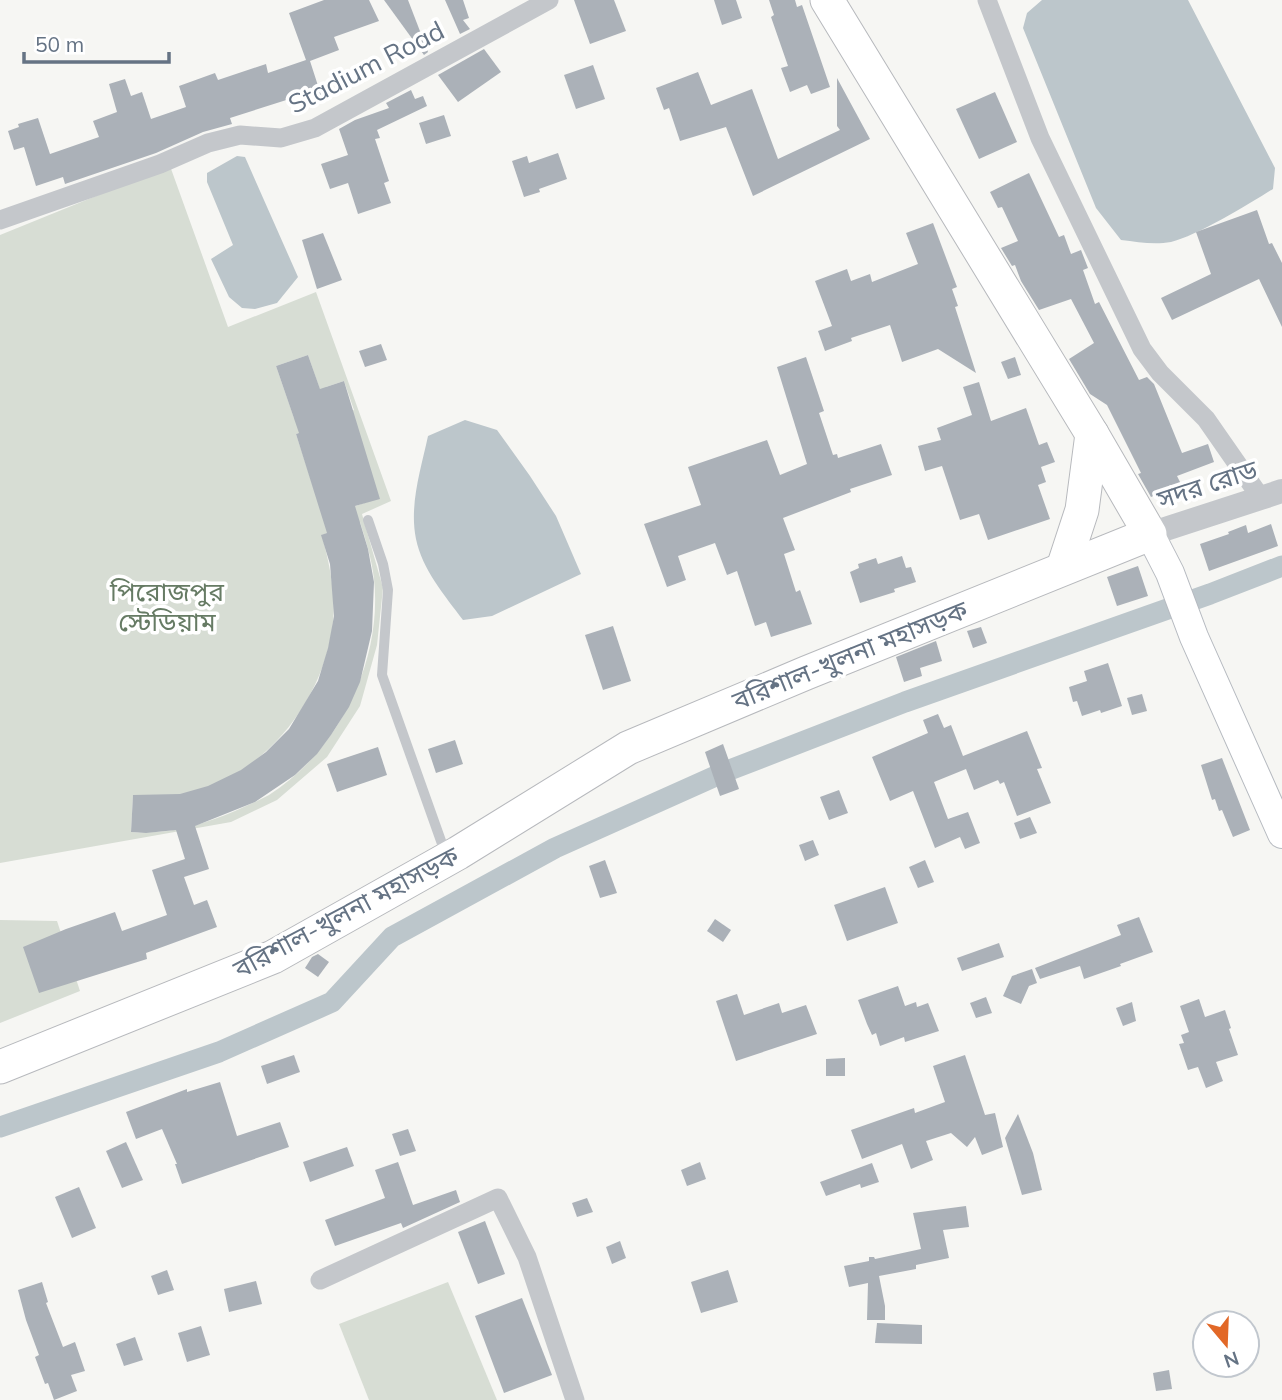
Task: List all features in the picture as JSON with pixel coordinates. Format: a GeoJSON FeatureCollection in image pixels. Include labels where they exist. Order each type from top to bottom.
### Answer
{"type":"FeatureCollection","features":[{"type":"Feature","properties":{"kind":"highway"},"geometry":{"type":"LineString","coordinates":[[827,0],[1092,434],[1150,534]]}},
{"type":"Feature","properties":{"kind":"highway"},"geometry":{"type":"LineString","coordinates":[[1063,568],[1082,510],[1092,434]]}},
{"type":"Feature","properties":{"kind":"highway","name":"বরিশাল-খুলনা মহাসড়ক"},"geometry":{"type":"LineString","coordinates":[[0,1067],[273,957],[447,859],[628,748],[1150,534]]}},
{"type":"Feature","properties":{"kind":"main road"},"geometry":{"type":"LineString","coordinates":[[1150,534],[1170,573],[1194,637],[1282,834]]}},
{"type":"Feature","properties":{"kind":"street","name":"Stadium Road"},"geometry":{"type":"LineString","coordinates":[[0,220],[159,164],[208,143],[240,135],[281,138],[315,128],[549,0]]}},
{"type":"Feature","properties":{"kind":"street"},"geometry":{"type":"LineString","coordinates":[[987,0],[1040,138],[1142,349],[1160,373],[1206,419],[1271,494]]}},
{"type":"Feature","properties":{"kind":"street","name":"সদর রোড"},"geometry":{"type":"LineString","coordinates":[[1150,534],[1271,494]]}},
{"type":"Feature","properties":{"kind":"street"},"geometry":{"type":"LineString","coordinates":[[320,1280],[499,1198],[527,1257],[575,1400]]}},
{"type":"Feature","properties":{"kind":"lane"},"geometry":{"type":"LineString","coordinates":[[368,520],[383,564],[388,590],[382,675],[447,859]]}},
{"type":"Feature","properties":{"kind":"green space","name":"পিরোজপুর স্টেডিয়াম"},"geometry":{"type":"Polygon","coordinates":[[[170,166],[228,327],[316,292],[391,501],[362,514],[383,588],[377,645],[360,706],[327,757],[277,800],[231,822],[0,863],[0,235],[170,166]],[[308,355],[276,366],[294,418],[326,407],[308,355]],[[344,381],[326,387],[335,416],[354,410],[344,381]],[[353,416],[296,434],[323,517],[379,498],[353,416]],[[360,522],[322,535],[334,606],[332,630],[323,664],[309,697],[289,727],[264,753],[236,774],[204,789],[169,797],[133,796],[131,832],[158,832],[197,825],[269,795],[294,776],[316,754],[335,729],[363,672],[375,610],[374,579],[360,522]]]}},
{"type":"Feature","properties":{"kind":"green space"},"geometry":{"type":"Polygon","coordinates":[[[0,920],[57,921],[80,991],[0,1023],[0,920]]]}},
{"type":"Feature","properties":{"kind":"green space"},"geometry":{"type":"Polygon","coordinates":[[[448,1282],[497,1400],[369,1400],[339,1324],[448,1282]]]}},
{"type":"Feature","properties":{"kind":"shaded area"},"geometry":{"type":"Polygon","coordinates":[[[1042,0],[1188,0],[1275,168],[1273,189],[1223,219],[1182,239],[1158,243],[1121,240],[1096,208],[1023,28],[1027,13],[1042,0]]]}},
{"type":"Feature","properties":{"kind":"shaded area"},"geometry":{"type":"Polygon","coordinates":[[[237,156],[245,157],[298,277],[277,303],[255,309],[242,308],[229,297],[211,259],[233,245],[207,182],[207,173],[237,156]]]}},
{"type":"Feature","properties":{"kind":"shaded area"},"geometry":{"type":"Polygon","coordinates":[[[465,420],[497,430],[556,516],[581,574],[492,616],[463,620],[423,561],[416,539],[414,513],[428,436],[465,420]]]}},
{"type":"Feature","properties":{"kind":"building"},"geometry":{"type":"Polygon","coordinates":[[[324,0],[369,0],[379,21],[334,37],[339,50],[310,61],[321,95],[301,102],[299,96],[230,118],[232,124],[203,132],[156,153],[65,184],[63,177],[36,186],[24,147],[14,150],[8,131],[19,127],[18,124],[38,118],[50,154],[99,137],[93,121],[117,112],[109,84],[125,79],[131,96],[142,92],[151,119],[186,107],[179,86],[215,73],[218,80],[266,64],[268,73],[306,60],[289,13],[324,0]]]}},
{"type":"Feature","properties":{"kind":"building"},"geometry":{"type":"Polygon","coordinates":[[[384,0],[408,0],[428,52],[424,55],[384,0]]]}},
{"type":"Feature","properties":{"kind":"building"},"geometry":{"type":"Polygon","coordinates":[[[445,0],[463,0],[469,18],[463,20],[470,29],[460,34],[445,0]]]}},
{"type":"Feature","properties":{"kind":"building"},"geometry":{"type":"Polygon","coordinates":[[[574,0],[614,0],[626,31],[590,44],[574,0]]]}},
{"type":"Feature","properties":{"kind":"building"},"geometry":{"type":"Polygon","coordinates":[[[714,0],[736,0],[742,18],[722,25],[714,0]]]}},
{"type":"Feature","properties":{"kind":"building"},"geometry":{"type":"Polygon","coordinates":[[[769,0],[795,0],[797,7],[802,5],[830,87],[811,94],[807,85],[790,92],[781,68],[788,66],[771,17],[774,15],[769,0]]]}},
{"type":"Feature","properties":{"kind":"building"},"geometry":{"type":"Polygon","coordinates":[[[484,49],[501,72],[458,102],[438,75],[484,49]]]}},
{"type":"Feature","properties":{"kind":"building"},"geometry":{"type":"Polygon","coordinates":[[[593,65],[605,99],[576,109],[564,75],[593,65]]]}},
{"type":"Feature","properties":{"kind":"building"},"geometry":{"type":"Polygon","coordinates":[[[698,72],[711,105],[752,89],[778,159],[840,130],[837,126],[837,78],[870,139],[753,196],[726,127],[680,141],[669,108],[664,110],[656,88],[698,72]]]}},
{"type":"Feature","properties":{"kind":"building"},"geometry":{"type":"Polygon","coordinates":[[[411,90],[415,99],[423,96],[427,106],[377,130],[380,138],[375,139],[389,181],[384,183],[391,203],[358,214],[348,183],[330,189],[321,164],[348,155],[339,129],[355,120],[389,108],[386,103],[411,90]]]}},
{"type":"Feature","properties":{"kind":"building"},"geometry":{"type":"Polygon","coordinates":[[[995,92],[1017,142],[979,159],[956,109],[995,92]]]}},
{"type":"Feature","properties":{"kind":"building"},"geometry":{"type":"Polygon","coordinates":[[[444,115],[451,136],[426,144],[419,123],[444,115]]]}},
{"type":"Feature","properties":{"kind":"building"},"geometry":{"type":"Polygon","coordinates":[[[558,153],[567,179],[524,197],[512,161],[527,156],[529,163],[558,153]]]}},
{"type":"Feature","properties":{"kind":"building"},"geometry":{"type":"Polygon","coordinates":[[[1029,173],[1059,237],[1064,235],[1071,254],[1081,250],[1088,268],[1083,270],[1095,304],[1099,302],[1139,380],[1147,377],[1154,384],[1182,453],[1208,444],[1214,462],[1177,476],[1181,484],[1151,497],[1107,405],[1090,394],[1069,359],[1094,343],[1071,299],[1039,310],[1021,281],[1015,265],[1012,266],[1001,248],[1018,241],[1002,207],[998,208],[990,192],[1029,173]]]}},
{"type":"Feature","properties":{"kind":"building"},"geometry":{"type":"Polygon","coordinates":[[[1257,210],[1269,244],[1272,243],[1282,263],[1282,327],[1259,279],[1172,320],[1161,298],[1211,274],[1196,232],[1257,210]]]}},
{"type":"Feature","properties":{"kind":"building"},"geometry":{"type":"Polygon","coordinates":[[[933,223],[957,287],[952,289],[958,306],[955,307],[976,373],[938,349],[902,362],[890,325],[851,338],[852,341],[825,351],[818,331],[832,326],[815,281],[847,269],[851,281],[870,274],[872,282],[918,264],[906,233],[933,223]]]}},
{"type":"Feature","properties":{"kind":"building"},"geometry":{"type":"Polygon","coordinates":[[[323,233],[342,280],[317,289],[302,240],[323,233]]]}},
{"type":"Feature","properties":{"kind":"building"},"geometry":{"type":"Polygon","coordinates":[[[381,344],[387,360],[365,367],[359,351],[381,344]]]}},
{"type":"Feature","properties":{"kind":"building"},"geometry":{"type":"Polygon","coordinates":[[[308,355],[320,389],[344,381],[380,499],[355,506],[368,549],[374,582],[372,631],[360,682],[349,707],[331,735],[317,754],[295,775],[255,802],[195,826],[209,869],[184,877],[194,905],[207,900],[217,927],[146,953],[147,959],[39,993],[23,947],[115,912],[122,931],[167,915],[152,870],[185,859],[176,830],[131,832],[133,795],[180,794],[208,786],[241,770],[266,752],[289,729],[318,681],[334,616],[330,564],[321,535],[327,533],[296,434],[299,433],[276,366],[308,355]]]}},
{"type":"Feature","properties":{"kind":"building"},"geometry":{"type":"Polygon","coordinates":[[[806,357],[824,411],[819,413],[833,455],[837,454],[838,458],[881,444],[892,475],[850,489],[851,492],[783,518],[795,550],[784,554],[796,592],[800,590],[812,624],[771,637],[766,622],[755,626],[737,571],[727,575],[715,543],[678,556],[686,580],[667,587],[644,524],[701,505],[688,467],[767,440],[780,475],[807,464],[777,367],[806,357]]]}},
{"type":"Feature","properties":{"kind":"building"},"geometry":{"type":"Polygon","coordinates":[[[1015,357],[1021,375],[1008,379],[1001,362],[1015,357]]]}},
{"type":"Feature","properties":{"kind":"building"},"geometry":{"type":"Polygon","coordinates":[[[979,382],[991,421],[1026,408],[1039,445],[1047,442],[1055,462],[1041,467],[1046,482],[1038,485],[1050,519],[988,540],[979,514],[960,520],[942,466],[925,471],[918,446],[941,440],[937,428],[972,415],[963,387],[979,382]]]}},
{"type":"Feature","properties":{"kind":"building"},"geometry":{"type":"Polygon","coordinates":[[[1271,524],[1278,546],[1209,571],[1200,544],[1246,525],[1248,533],[1271,524]]]}},
{"type":"Feature","properties":{"kind":"building"},"geometry":{"type":"Polygon","coordinates":[[[902,556],[906,568],[911,567],[916,582],[860,603],[850,572],[859,568],[858,564],[876,558],[878,564],[902,556]]]}},
{"type":"Feature","properties":{"kind":"building"},"geometry":{"type":"Polygon","coordinates":[[[1138,566],[1148,596],[1117,606],[1107,577],[1138,566]]]}},
{"type":"Feature","properties":{"kind":"building"},"geometry":{"type":"Polygon","coordinates":[[[613,626],[631,681],[603,690],[585,635],[613,626]]]}},
{"type":"Feature","properties":{"kind":"building"},"geometry":{"type":"Polygon","coordinates":[[[981,627],[987,643],[973,648],[967,631],[981,627]]]}},
{"type":"Feature","properties":{"kind":"building"},"geometry":{"type":"Polygon","coordinates":[[[936,641],[942,661],[920,668],[922,676],[904,682],[896,657],[936,641]]]}},
{"type":"Feature","properties":{"kind":"building"},"geometry":{"type":"Polygon","coordinates":[[[1108,663],[1122,706],[1082,716],[1077,701],[1073,702],[1069,687],[1087,681],[1084,671],[1108,663]]]}},
{"type":"Feature","properties":{"kind":"building"},"geometry":{"type":"Polygon","coordinates":[[[1142,694],[1147,711],[1132,715],[1127,698],[1142,694]]]}},
{"type":"Feature","properties":{"kind":"building"},"geometry":{"type":"Polygon","coordinates":[[[938,714],[944,728],[951,725],[963,756],[1027,731],[1042,768],[1037,769],[1051,803],[1017,816],[1004,782],[1000,784],[998,780],[974,790],[966,769],[934,782],[948,819],[968,812],[980,843],[965,849],[960,837],[935,848],[913,791],[890,801],[872,757],[928,733],[923,720],[938,714]]]}},
{"type":"Feature","properties":{"kind":"building"},"geometry":{"type":"Polygon","coordinates":[[[455,740],[463,764],[436,773],[428,749],[455,740]]]}},
{"type":"Feature","properties":{"kind":"building"},"geometry":{"type":"Polygon","coordinates":[[[723,744],[739,789],[720,796],[705,752],[723,744]]]}},
{"type":"Feature","properties":{"kind":"building"},"geometry":{"type":"Polygon","coordinates":[[[378,747],[387,775],[337,792],[327,764],[378,747]]]}},
{"type":"Feature","properties":{"kind":"building"},"geometry":{"type":"Polygon","coordinates":[[[1222,758],[1250,830],[1233,837],[1222,810],[1219,811],[1215,799],[1212,800],[1201,765],[1222,758]]]}},
{"type":"Feature","properties":{"kind":"building"},"geometry":{"type":"Polygon","coordinates":[[[839,790],[848,813],[829,820],[820,797],[839,790]]]}},
{"type":"Feature","properties":{"kind":"building"},"geometry":{"type":"Polygon","coordinates":[[[1030,817],[1037,833],[1020,839],[1014,823],[1030,817]]]}},
{"type":"Feature","properties":{"kind":"building"},"geometry":{"type":"Polygon","coordinates":[[[813,840],[819,855],[805,861],[799,845],[813,840]]]}},
{"type":"Feature","properties":{"kind":"building"},"geometry":{"type":"Polygon","coordinates":[[[605,860],[617,893],[600,898],[589,866],[605,860]]]}},
{"type":"Feature","properties":{"kind":"building"},"geometry":{"type":"Polygon","coordinates":[[[925,860],[934,882],[918,888],[909,867],[925,860]]]}},
{"type":"Feature","properties":{"kind":"building"},"geometry":{"type":"Polygon","coordinates":[[[885,887],[898,923],[847,941],[834,905],[885,887]]]}},
{"type":"Feature","properties":{"kind":"building"},"geometry":{"type":"Polygon","coordinates":[[[1139,917],[1153,952],[1084,979],[1080,966],[1040,979],[1035,968],[1121,935],[1117,925],[1139,917]]]}},
{"type":"Feature","properties":{"kind":"building"},"geometry":{"type":"Polygon","coordinates":[[[715,919],[731,930],[723,942],[707,931],[715,919]]]}},
{"type":"Feature","properties":{"kind":"building"},"geometry":{"type":"Polygon","coordinates":[[[999,943],[1004,957],[962,971],[957,958],[999,943]]]}},
{"type":"Feature","properties":{"kind":"building"},"geometry":{"type":"Polygon","coordinates":[[[318,954],[329,962],[318,977],[305,968],[312,957],[318,954]]]}},
{"type":"Feature","properties":{"kind":"building"},"geometry":{"type":"Polygon","coordinates":[[[1032,969],[1037,983],[1029,986],[1021,1004],[1003,996],[1012,976],[1032,969]]]}},
{"type":"Feature","properties":{"kind":"building"},"geometry":{"type":"Polygon","coordinates":[[[898,986],[905,1006],[916,1002],[917,1007],[928,1003],[939,1031],[905,1042],[904,1037],[880,1046],[876,1033],[872,1035],[858,1000],[898,986]]]}},
{"type":"Feature","properties":{"kind":"building"},"geometry":{"type":"Polygon","coordinates":[[[737,994],[744,1015],[779,1003],[782,1013],[806,1005],[817,1034],[736,1061],[716,1001],[737,994]]]}},
{"type":"Feature","properties":{"kind":"building"},"geometry":{"type":"Polygon","coordinates":[[[986,997],[992,1013],[976,1018],[970,1003],[986,997]]]}},
{"type":"Feature","properties":{"kind":"building"},"geometry":{"type":"Polygon","coordinates":[[[1199,999],[1205,1017],[1225,1010],[1238,1055],[1216,1062],[1223,1081],[1206,1088],[1198,1067],[1188,1070],[1179,1044],[1184,1043],[1181,1035],[1189,1032],[1180,1006],[1199,999]]]}},
{"type":"Feature","properties":{"kind":"building"},"geometry":{"type":"Polygon","coordinates":[[[1132,1002],[1136,1021],[1123,1026],[1116,1008],[1132,1002]]]}},
{"type":"Feature","properties":{"kind":"building"},"geometry":{"type":"Polygon","coordinates":[[[294,1055],[300,1072],[267,1084],[261,1066],[294,1055]]]}},
{"type":"Feature","properties":{"kind":"building"},"geometry":{"type":"Polygon","coordinates":[[[965,1055],[985,1115],[995,1113],[1003,1147],[982,1155],[975,1137],[967,1147],[951,1133],[926,1141],[933,1160],[911,1169],[902,1144],[862,1159],[851,1130],[914,1108],[915,1113],[945,1102],[933,1066],[965,1055]]]}},
{"type":"Feature","properties":{"kind":"building"},"geometry":{"type":"Polygon","coordinates":[[[845,1058],[845,1076],[826,1076],[826,1059],[845,1058]]]}},
{"type":"Feature","properties":{"kind":"building"},"geometry":{"type":"Polygon","coordinates":[[[220,1082],[237,1136],[280,1122],[289,1147],[182,1184],[177,1164],[162,1129],[136,1139],[126,1112],[187,1089],[187,1092],[220,1082]]]}},
{"type":"Feature","properties":{"kind":"building"},"geometry":{"type":"Polygon","coordinates":[[[1018,1114],[1033,1153],[1042,1190],[1022,1195],[1005,1138],[1018,1114]]]}},
{"type":"Feature","properties":{"kind":"building"},"geometry":{"type":"Polygon","coordinates":[[[408,1129],[416,1151],[400,1156],[392,1134],[408,1129]]]}},
{"type":"Feature","properties":{"kind":"building"},"geometry":{"type":"Polygon","coordinates":[[[126,1142],[143,1180],[122,1188],[106,1151],[126,1142]]]}},
{"type":"Feature","properties":{"kind":"building"},"geometry":{"type":"Polygon","coordinates":[[[347,1147],[354,1166],[310,1182],[303,1162],[347,1147]]]}},
{"type":"Feature","properties":{"kind":"building"},"geometry":{"type":"Polygon","coordinates":[[[398,1162],[413,1205],[456,1190],[460,1202],[403,1228],[401,1223],[335,1246],[325,1220],[385,1198],[375,1170],[398,1162]]]}},
{"type":"Feature","properties":{"kind":"building"},"geometry":{"type":"Polygon","coordinates":[[[700,1162],[706,1179],[687,1186],[681,1170],[700,1162]]]}},
{"type":"Feature","properties":{"kind":"building"},"geometry":{"type":"Polygon","coordinates":[[[872,1163],[879,1182],[861,1188],[860,1184],[826,1196],[820,1182],[872,1163]]]}},
{"type":"Feature","properties":{"kind":"building"},"geometry":{"type":"Polygon","coordinates":[[[79,1187],[96,1228],[72,1238],[55,1197],[79,1187]]]}},
{"type":"Feature","properties":{"kind":"building"},"geometry":{"type":"Polygon","coordinates":[[[587,1198],[593,1212],[577,1217],[572,1203],[587,1198]]]}},
{"type":"Feature","properties":{"kind":"building"},"geometry":{"type":"Polygon","coordinates":[[[966,1206],[969,1227],[943,1230],[949,1258],[916,1265],[916,1269],[879,1276],[885,1320],[867,1320],[868,1283],[849,1287],[844,1266],[869,1261],[869,1257],[875,1259],[921,1249],[913,1213],[966,1206]]]}},
{"type":"Feature","properties":{"kind":"building"},"geometry":{"type":"Polygon","coordinates":[[[485,1221],[505,1274],[478,1284],[458,1232],[485,1221]]]}},
{"type":"Feature","properties":{"kind":"building"},"geometry":{"type":"Polygon","coordinates":[[[620,1241],[626,1258],[612,1264],[606,1247],[620,1241]]]}},
{"type":"Feature","properties":{"kind":"building"},"geometry":{"type":"Polygon","coordinates":[[[167,1270],[174,1290],[158,1295],[151,1276],[167,1270]]]}},
{"type":"Feature","properties":{"kind":"building"},"geometry":{"type":"Polygon","coordinates":[[[728,1270],[738,1302],[701,1313],[691,1282],[728,1270]]]}},
{"type":"Feature","properties":{"kind":"building"},"geometry":{"type":"Polygon","coordinates":[[[256,1281],[262,1304],[229,1312],[224,1289],[256,1281]]]}},
{"type":"Feature","properties":{"kind":"building"},"geometry":{"type":"Polygon","coordinates":[[[42,1282],[48,1302],[46,1303],[63,1347],[75,1342],[85,1371],[71,1375],[77,1391],[54,1400],[35,1357],[39,1355],[18,1290],[42,1282]]]}},
{"type":"Feature","properties":{"kind":"building"},"geometry":{"type":"Polygon","coordinates":[[[522,1298],[552,1375],[504,1393],[475,1316],[522,1298]]]}},
{"type":"Feature","properties":{"kind":"building"},"geometry":{"type":"Polygon","coordinates":[[[877,1323],[922,1325],[922,1344],[875,1343],[877,1323]]]}},
{"type":"Feature","properties":{"kind":"building"},"geometry":{"type":"Polygon","coordinates":[[[201,1326],[210,1355],[187,1362],[178,1333],[201,1326]]]}},
{"type":"Feature","properties":{"kind":"building"},"geometry":{"type":"Polygon","coordinates":[[[135,1337],[143,1360],[124,1366],[116,1344],[135,1337]]]}},
{"type":"Feature","properties":{"kind":"building"},"geometry":{"type":"Polygon","coordinates":[[[1169,1370],[1172,1389],[1156,1391],[1153,1373],[1169,1370]]]}},
{"type":"Feature","properties":{"kind":"waterway"},"geometry":{"type":"LineString","coordinates":[[0,1127],[219,1052],[332,1002],[392,937],[555,848],[727,771],[905,702],[1282,566]]}}]}
